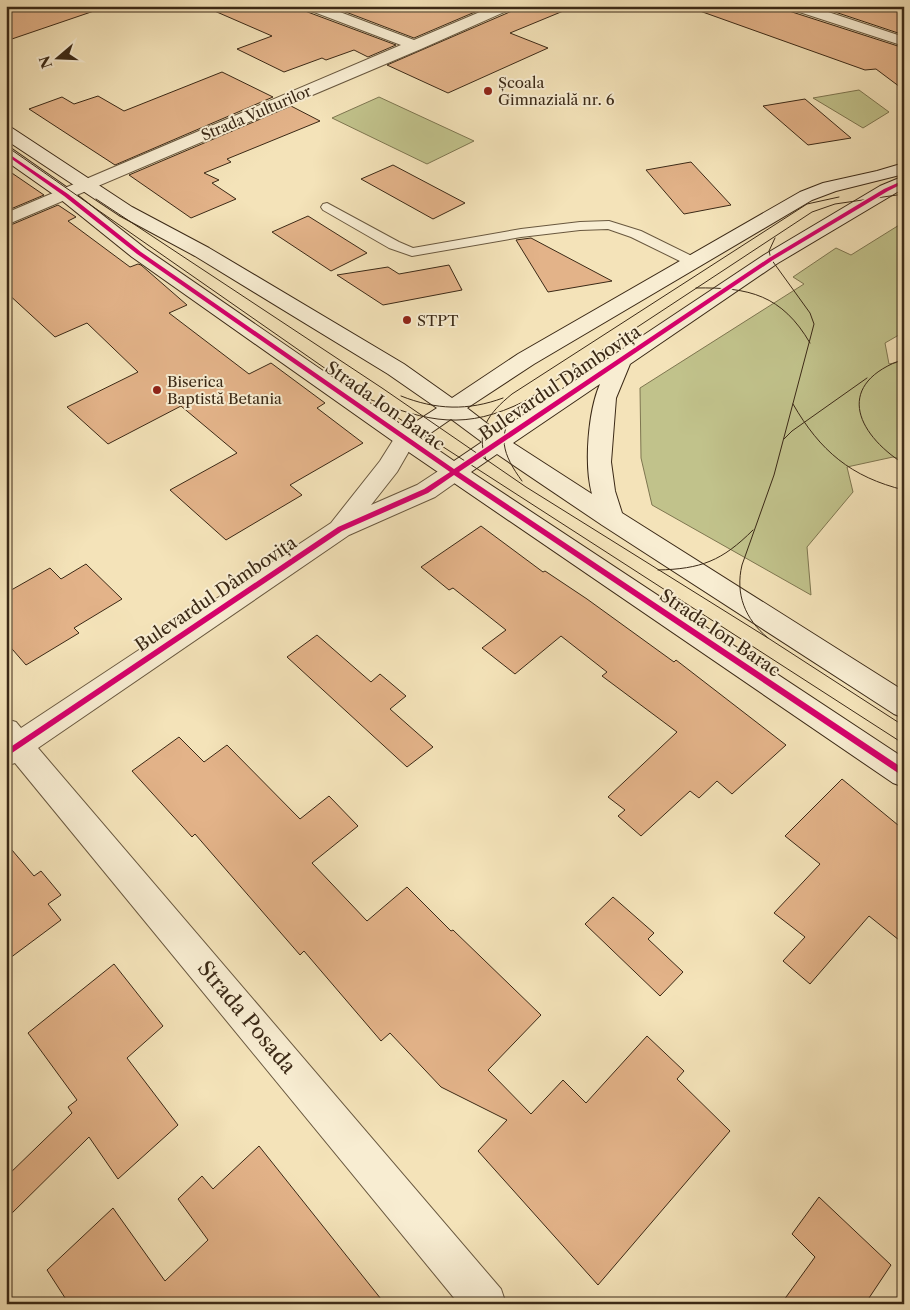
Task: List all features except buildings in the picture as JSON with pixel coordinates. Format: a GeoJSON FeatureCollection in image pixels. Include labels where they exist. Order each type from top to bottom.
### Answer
{"type":"FeatureCollection","features":[{"type":"Feature","properties":{"kind":"street"},"geometry":{"type":"LineString","coordinates":[[311,6],[416,46]]}},
{"type":"Feature","properties":{"kind":"street","name":"Strada Vulturilor"},"geometry":{"type":"LineString","coordinates":[[6,220],[506,6]]}},
{"type":"Feature","properties":{"kind":"street"},"geometry":{"type":"LineString","coordinates":[[795,6],[904,42]]}},
{"type":"Feature","properties":{"kind":"street","name":"Strada Ion Barac"},"geometry":{"type":"LineString","coordinates":[[6,132],[86,186],[168,236],[202,252],[388,364],[452,408],[524,462],[904,706]]}},
{"type":"Feature","properties":{"kind":"street","name":"Strada Ion Barac"},"geometry":{"type":"LineString","coordinates":[[6,153],[66,195],[139,253],[405,439],[904,774]]}},
{"type":"Feature","properties":{"kind":"street","name":"Bulevardul Dâmbovița"},"geometry":{"type":"LineString","coordinates":[[340,529],[389,466],[405,439],[532,355],[809,194],[904,168]]}},
{"type":"Feature","properties":{"kind":"street","name":"Bulevardul Dâmbovița"},"geometry":{"type":"LineString","coordinates":[[10,744],[340,529],[426,491],[771,258],[904,181]]}},
{"type":"Feature","properties":{"kind":"street"},"geometry":{"type":"LineString","coordinates":[[611,519],[603,491],[599,462],[606,398],[620,361]]}},
{"type":"Feature","properties":{"kind":"street","name":"Strada Posada"},"geometry":{"type":"LineString","coordinates":[[10,744],[486,1304]]}},
{"type":"Feature","properties":{"kind":"lane"},"geometry":{"type":"LineString","coordinates":[[327,207],[394,245],[412,252],[521,233],[580,226],[609,225],[636,234],[693,262]]}},
{"type":"Feature","properties":{"kind":"green space"},"geometry":{"type":"Polygon","coordinates":[[[859,90],[889,112],[863,128],[813,98],[859,90]]]}},
{"type":"Feature","properties":{"kind":"green space"},"geometry":{"type":"Polygon","coordinates":[[[379,97],[474,141],[427,164],[332,118],[379,97]]]}},
{"type":"Feature","properties":{"kind":"green space"},"geometry":{"type":"Polygon","coordinates":[[[904,222],[904,332],[885,343],[889,364],[904,361],[904,460],[893,457],[847,467],[853,492],[807,547],[811,595],[652,505],[641,458],[640,388],[804,284],[793,277],[836,248],[851,255],[904,222]]]}},
{"type":"Feature","properties":{"kind":"tram line"},"geometry":{"type":"LineString","coordinates":[[6,146],[369,399],[424,417]]}},
{"type":"Feature","properties":{"kind":"tram line"},"geometry":{"type":"LineString","coordinates":[[697,288],[812,212],[835,204],[904,194]]}},
{"type":"Feature","properties":{"kind":"tram line"},"geometry":{"type":"LineString","coordinates":[[492,414],[512,394],[807,204],[839,197]]}},
{"type":"Feature","properties":{"kind":"tram line"},"geometry":{"type":"LineString","coordinates":[[96,199],[424,417]]}},
{"type":"Feature","properties":{"kind":"tram line"},"geometry":{"type":"LineString","coordinates":[[775,238],[769,251],[771,259],[810,313],[814,324],[809,342]]}},
{"type":"Feature","properties":{"kind":"tram line"},"geometry":{"type":"LineString","coordinates":[[492,414],[525,401],[697,288]]}},
{"type":"Feature","properties":{"kind":"tram line"},"geometry":{"type":"LineString","coordinates":[[697,288],[732,289],[762,297],[776,304],[788,314],[809,342]]}},
{"type":"Feature","properties":{"kind":"tram line"},"geometry":{"type":"LineString","coordinates":[[768,638],[753,623],[748,614],[741,596],[740,576],[742,565],[774,475],[809,342]]}},
{"type":"Feature","properties":{"kind":"tram line"},"geometry":{"type":"LineString","coordinates":[[904,359],[882,369],[868,381],[860,394],[859,408],[864,423],[873,437],[904,464]]}},
{"type":"Feature","properties":{"kind":"tram line"},"geometry":{"type":"LineString","coordinates":[[804,422],[867,378]]}},
{"type":"Feature","properties":{"kind":"tram line"},"geometry":{"type":"LineString","coordinates":[[401,396],[427,404],[452,407],[477,405],[503,398]]}},
{"type":"Feature","properties":{"kind":"tram line"},"geometry":{"type":"LineString","coordinates":[[793,404],[804,422]]}},
{"type":"Feature","properties":{"kind":"tram line"},"geometry":{"type":"LineString","coordinates":[[518,408],[506,427],[504,444],[510,462],[522,481]]}},
{"type":"Feature","properties":{"kind":"tram line"},"geometry":{"type":"LineString","coordinates":[[389,412],[904,744]]}},
{"type":"Feature","properties":{"kind":"tram line"},"geometry":{"type":"LineString","coordinates":[[424,417],[465,420],[492,414]]}},
{"type":"Feature","properties":{"kind":"tram line"},"geometry":{"type":"LineString","coordinates":[[486,459],[482,440],[483,431],[492,414]]}},
{"type":"Feature","properties":{"kind":"tram line"},"geometry":{"type":"LineString","coordinates":[[424,417],[486,459]]}},
{"type":"Feature","properties":{"kind":"tram line"},"geometry":{"type":"LineString","coordinates":[[784,439],[804,422]]}},
{"type":"Feature","properties":{"kind":"tram line"},"geometry":{"type":"LineString","coordinates":[[804,422],[839,460],[868,478],[904,490]]}},
{"type":"Feature","properties":{"kind":"tram line"},"geometry":{"type":"LineString","coordinates":[[486,459],[526,487],[659,570]]}},
{"type":"Feature","properties":{"kind":"tram line"},"geometry":{"type":"LineString","coordinates":[[659,570],[687,568],[710,561],[731,549],[753,530]]}},
{"type":"Feature","properties":{"kind":"tram line"},"geometry":{"type":"LineString","coordinates":[[659,570],[768,638]]}},
{"type":"Feature","properties":{"kind":"tram line"},"geometry":{"type":"LineString","coordinates":[[768,638],[904,726]]}},
{"type":"Feature","properties":{"kind":"cycle path"},"geometry":{"type":"LineString","coordinates":[[6,153],[66,195],[139,253],[454,472],[904,774]]}},
{"type":"Feature","properties":{"kind":"cycle path"},"geometry":{"type":"LineString","coordinates":[[6,754],[340,529],[426,491],[771,259],[904,181]]}},
{"type":"Feature","properties":{"kind":"place","name":"Școala Gimnazială nr. 6"},"geometry":{"type":"Point","coordinates":[488,91]}},
{"type":"Feature","properties":{"kind":"place","name":"STPT"},"geometry":{"type":"Point","coordinates":[407,320]}},
{"type":"Feature","properties":{"kind":"place","name":"Biserica Baptistă Betania"},"geometry":{"type":"Point","coordinates":[157,390]}}]}
